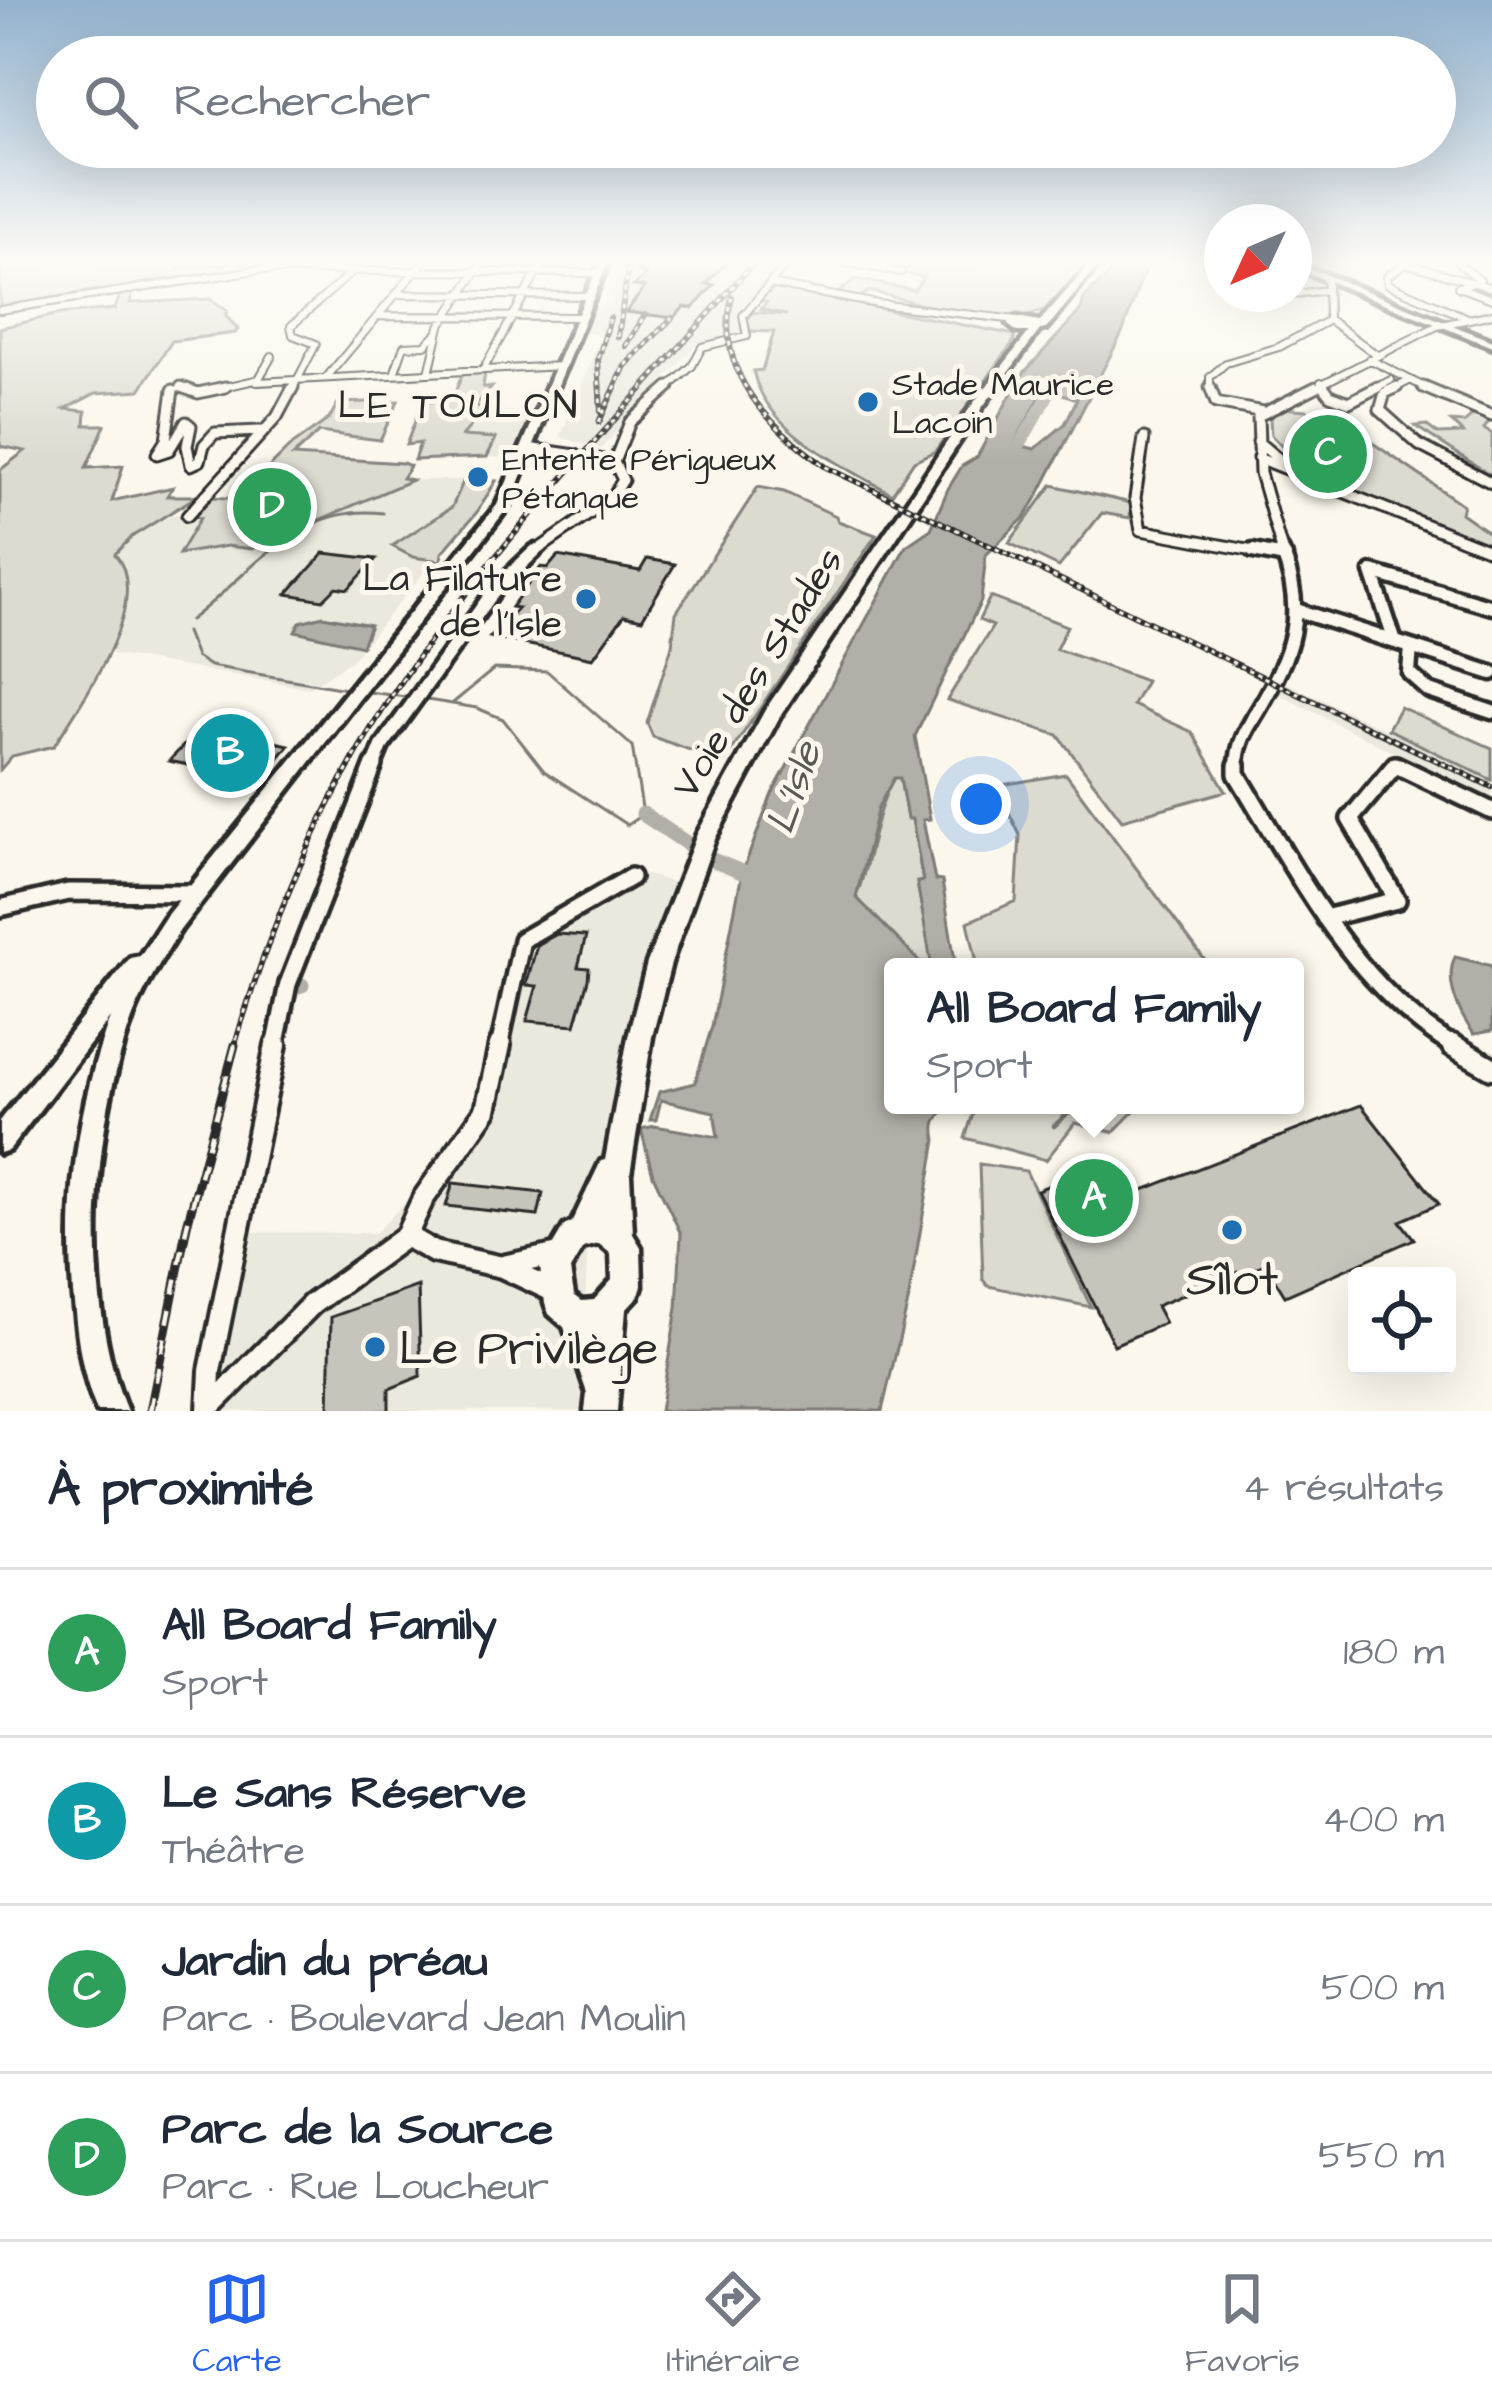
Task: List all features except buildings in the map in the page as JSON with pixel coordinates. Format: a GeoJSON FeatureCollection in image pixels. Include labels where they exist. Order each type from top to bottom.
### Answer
{"type":"FeatureCollection","features":[{"type":"Feature","properties":{"kind":"main road"},"geometry":{"type":"LineString","coordinates":[[112,1411],[98,1376],[92,1335],[84,1204],[96,1096],[119,1023],[152,952],[195,893],[503,506],[578,328]]}},
{"type":"Feature","properties":{"kind":"main road"},"geometry":{"type":"LineString","coordinates":[[1018,328],[1021,348]]}},
{"type":"Feature","properties":{"kind":"main road","name":"Voie des Stades"},"geometry":{"type":"LineString","coordinates":[[620,1238],[615,1198],[620,1144],[655,980],[704,840],[755,740],[976,407],[1038,328]]}},
{"type":"Feature","properties":{"kind":"main road"},"geometry":{"type":"LineString","coordinates":[[1452,328],[1492,344]]}},
{"type":"Feature","properties":{"kind":"main road"},"geometry":{"type":"LineString","coordinates":[[0,1141],[133,969],[152,952]]}},
{"type":"Feature","properties":{"kind":"main road"},"geometry":{"type":"LineString","coordinates":[[76,1046],[94,1032],[119,1023]]}},
{"type":"Feature","properties":{"kind":"main road","name":"Voie des Stades"},"geometry":{"type":"LineString","coordinates":[[583,1230],[620,1144]]}},
{"type":"Feature","properties":{"kind":"main road"},"geometry":{"type":"LineString","coordinates":[[578,1317],[601,1316],[611,1308],[620,1299],[630,1273],[620,1238],[603,1228],[583,1230],[559,1254],[555,1292],[578,1317],[601,1404]]}},
{"type":"Feature","properties":{"kind":"main road"},"geometry":{"type":"LineString","coordinates":[[601,1404],[611,1308]]}},
{"type":"Feature","properties":{"kind":"street"},"geometry":{"type":"LineString","coordinates":[[187,516],[277,417],[299,380],[316,344],[284,333],[290,328]]}},
{"type":"Feature","properties":{"kind":"street"},"geometry":{"type":"LineString","coordinates":[[326,378],[369,328]]}},
{"type":"Feature","properties":{"kind":"street"},"geometry":{"type":"LineString","coordinates":[[429,373],[442,328]]}},
{"type":"Feature","properties":{"kind":"street"},"geometry":{"type":"LineString","coordinates":[[483,370],[507,328]]}},
{"type":"Feature","properties":{"kind":"street"},"geometry":{"type":"LineString","coordinates":[[210,1410],[210,1371],[288,984],[382,746],[496,587],[546,541],[605,503],[623,480],[614,462],[630,422],[692,366],[702,347],[747,336],[745,328]]}},
{"type":"Feature","properties":{"kind":"street"},"geometry":{"type":"LineString","coordinates":[[1263,412],[1216,403],[1207,385],[1209,374],[1218,365],[1281,347],[1315,328]]}},
{"type":"Feature","properties":{"kind":"street"},"geometry":{"type":"LineString","coordinates":[[1338,328],[1401,382]]}},
{"type":"Feature","properties":{"kind":"street"},"geometry":{"type":"LineString","coordinates":[[1434,328],[1263,412],[1256,422],[1260,473],[1270,521],[1295,584],[1295,610],[1286,666],[1237,746],[1238,774],[1325,918],[1404,1014],[1492,1068]]}},
{"type":"Feature","properties":{"kind":"street"},"geometry":{"type":"LineString","coordinates":[[394,374],[404,346],[425,345],[440,332]]}},
{"type":"Feature","properties":{"kind":"street"},"geometry":{"type":"LineString","coordinates":[[258,381],[272,356]]}},
{"type":"Feature","properties":{"kind":"street"},"geometry":{"type":"LineString","coordinates":[[260,431],[214,433],[200,461],[191,465],[187,446],[191,426],[184,423],[169,450],[157,454],[166,440],[177,388],[198,394],[258,381],[562,366]]}},
{"type":"Feature","properties":{"kind":"street"},"geometry":{"type":"LineString","coordinates":[[1387,370],[1376,374],[1492,416]]}},
{"type":"Feature","properties":{"kind":"street"},"geometry":{"type":"LineString","coordinates":[[1321,382],[1330,395],[1348,402],[1401,382]]}},
{"type":"Feature","properties":{"kind":"street"},"geometry":{"type":"LineString","coordinates":[[1401,382],[1385,393],[1380,410],[1433,454],[1492,483]]}},
{"type":"Feature","properties":{"kind":"street"},"geometry":{"type":"LineString","coordinates":[[1144,438],[1135,498],[1141,530],[1286,557]]}},
{"type":"Feature","properties":{"kind":"street"},"geometry":{"type":"LineString","coordinates":[[1258,442],[1276,464]]}},
{"type":"Feature","properties":{"kind":"street"},"geometry":{"type":"LineString","coordinates":[[528,448],[576,455]]}},
{"type":"Feature","properties":{"kind":"street"},"geometry":{"type":"LineString","coordinates":[[592,458],[614,462]]}},
{"type":"Feature","properties":{"kind":"street"},"geometry":{"type":"LineString","coordinates":[[1258,458],[1492,550]]}},
{"type":"Feature","properties":{"kind":"street"},"geometry":{"type":"LineString","coordinates":[[1260,473],[1276,464]]}},
{"type":"Feature","properties":{"kind":"street"},"geometry":{"type":"LineString","coordinates":[[1396,642],[1372,572],[1492,607]]}},
{"type":"Feature","properties":{"kind":"street"},"geometry":{"type":"LineString","coordinates":[[1295,610],[1492,673]]}},
{"type":"Feature","properties":{"kind":"street"},"geometry":{"type":"LineString","coordinates":[[1411,647],[1409,674],[1419,685],[1492,712]]}},
{"type":"Feature","properties":{"kind":"street"},"geometry":{"type":"LineString","coordinates":[[1325,918],[1396,900],[1350,819],[1372,797],[1391,767],[1401,766],[1492,811]]}},
{"type":"Feature","properties":{"kind":"street"},"geometry":{"type":"LineString","coordinates":[[210,1410],[311,1304],[406,1236],[418,1200],[477,1132],[487,1110],[522,940],[631,877]]}},
{"type":"Feature","properties":{"kind":"street"},"geometry":{"type":"LineString","coordinates":[[0,908],[68,892],[195,893]]}},
{"type":"Feature","properties":{"kind":"street"},"geometry":{"type":"LineString","coordinates":[[406,1236],[434,1252],[502,1267],[555,1292]]}},
{"type":"Feature","properties":{"kind":"street"},"geometry":{"type":"LineString","coordinates":[[502,1267],[559,1254]]}},
{"type":"Feature","properties":{"kind":"shaded area"},"geometry":{"type":"Polygon","coordinates":[[[0,328],[238,329],[172,341],[140,390],[96,393],[65,409],[86,411],[85,425],[105,425],[86,468],[123,466],[112,501],[173,487],[167,496],[197,496],[133,536],[115,554],[125,574],[126,598],[120,624],[95,679],[54,746],[12,756],[0,770],[0,470],[25,451],[0,446],[0,328]]]}},
{"type":"Feature","properties":{"kind":"shaded area"},"geometry":{"type":"Polygon","coordinates":[[[585,328],[741,328],[743,335],[699,342],[601,449],[560,437],[602,335],[583,333],[585,328]]]}},
{"type":"Feature","properties":{"kind":"shaded area","name":"Stade Maurice Lacoin"},"geometry":{"type":"Polygon","coordinates":[[[978,328],[1015,335],[935,451],[914,461],[892,494],[809,444],[774,412],[753,371],[762,370],[774,332],[749,331],[978,328]]]}},
{"type":"Feature","properties":{"kind":"shaded area"},"geometry":{"type":"Polygon","coordinates":[[[485,372],[483,387],[492,387],[475,406],[487,408],[462,436],[496,438],[487,457],[414,460],[420,443],[406,445],[422,403],[452,399],[463,373],[485,372]]]}},
{"type":"Feature","properties":{"kind":"shaded area"},"geometry":{"type":"Polygon","coordinates":[[[398,401],[380,440],[319,432],[293,456],[403,463],[410,466],[402,478],[412,480],[252,549],[227,546],[179,554],[200,518],[192,516],[212,497],[237,499],[292,445],[329,419],[338,403],[398,401]]]}},
{"type":"Feature","properties":{"kind":"shaded area"},"geometry":{"type":"Polygon","coordinates":[[[1280,408],[1307,410],[1323,420],[1329,413],[1463,505],[1461,513],[1492,535],[1492,545],[1325,480],[1271,435],[1270,418],[1280,408]]]}},
{"type":"Feature","properties":{"kind":"shaded area"},"geometry":{"type":"Polygon","coordinates":[[[485,411],[535,412],[516,458],[487,457],[495,438],[461,437],[485,411]]]}},
{"type":"Feature","properties":{"kind":"shaded area"},"geometry":{"type":"Polygon","coordinates":[[[1473,415],[1490,420],[1484,429],[1492,434],[1492,476],[1415,426],[1426,425],[1438,434],[1463,433],[1451,422],[1464,423],[1473,415]]]}},
{"type":"Feature","properties":{"kind":"shaded area"},"geometry":{"type":"Polygon","coordinates":[[[412,480],[464,480],[452,507],[393,546],[413,557],[434,560],[352,660],[309,688],[111,654],[127,586],[115,555],[133,536],[174,514],[201,517],[180,554],[227,546],[252,549],[412,480]]]}},
{"type":"Feature","properties":{"kind":"shaded area"},"geometry":{"type":"Polygon","coordinates":[[[464,480],[496,481],[442,553],[441,561],[413,557],[392,546],[452,507],[464,480]]]}},
{"type":"Feature","properties":{"kind":"shaded area"},"geometry":{"type":"Polygon","coordinates":[[[1052,485],[1131,503],[1130,518],[1102,513],[1059,567],[1009,543],[1052,485]]]}},
{"type":"Feature","properties":{"kind":"shaded area"},"geometry":{"type":"Polygon","coordinates":[[[758,487],[784,492],[876,535],[724,762],[653,737],[647,723],[672,646],[676,613],[758,487]]]}},
{"type":"Feature","properties":{"kind":"shaded area"},"geometry":{"type":"Polygon","coordinates":[[[990,597],[1067,626],[1056,649],[1146,681],[1133,705],[1192,732],[1226,791],[1122,820],[1058,735],[947,700],[993,626],[979,620],[990,597]]]}},
{"type":"Feature","properties":{"kind":"shaded area"},"geometry":{"type":"Polygon","coordinates":[[[1285,682],[1492,780],[1492,802],[1276,693],[1285,682]]]}},
{"type":"Feature","properties":{"kind":"shaded area"},"geometry":{"type":"Polygon","coordinates":[[[1400,707],[1492,748],[1492,780],[1388,729],[1400,707]]]}},
{"type":"Feature","properties":{"kind":"shaded area"},"geometry":{"type":"Polygon","coordinates":[[[1066,774],[1203,958],[976,958],[968,922],[1016,901],[1020,835],[996,786],[1066,774]]]}},
{"type":"Feature","properties":{"kind":"shaded area"},"geometry":{"type":"Polygon","coordinates":[[[894,777],[900,778],[923,882],[917,883],[931,958],[916,958],[856,897],[881,806],[894,777]]]}},
{"type":"Feature","properties":{"kind":"shaded area","name":"Le Privilège"},"geometry":{"type":"Polygon","coordinates":[[[630,870],[678,884],[589,1208],[581,1411],[206,1411],[242,1232],[375,1233],[475,1132],[527,927],[630,870]]]}},
{"type":"Feature","properties":{"kind":"shaded area"},"geometry":{"type":"Polygon","coordinates":[[[973,1114],[1131,1114],[1113,1132],[1075,1123],[1046,1160],[965,1138],[973,1114]]]}},
{"type":"Feature","properties":{"kind":"shaded area"},"geometry":{"type":"Polygon","coordinates":[[[979,1164],[1026,1171],[1091,1307],[988,1286],[983,1280],[979,1164]]]}},
{"type":"Feature","properties":{"kind":"water"},"geometry":{"type":"Polygon","coordinates":[[[1065,328],[1124,328],[1039,494],[1025,517],[986,555],[981,601],[915,736],[930,819],[923,820],[935,880],[942,881],[955,958],[930,958],[917,882],[923,881],[900,778],[894,778],[878,807],[856,897],[916,958],[884,958],[884,1114],[942,1114],[935,1123],[908,1302],[882,1411],[660,1411],[677,1308],[681,1234],[653,1175],[641,1129],[655,1126],[718,1137],[714,1112],[661,1100],[656,1120],[650,1120],[659,1092],[695,1083],[712,1026],[742,873],[772,794],[906,546],[931,529],[948,489],[962,466],[977,457],[1021,376],[1065,328]],[[1045,388],[1014,444],[1035,449],[1065,424],[1077,399],[1045,388]]]}},
{"type":"Feature","properties":{"kind":"water"},"geometry":{"type":"Polygon","coordinates":[[[323,616],[370,625],[362,646],[295,631],[300,622],[323,616]]]}},
{"type":"Feature","properties":{"kind":"water"},"geometry":{"type":"Polygon","coordinates":[[[1455,957],[1492,966],[1492,1031],[1474,1034],[1463,1017],[1452,987],[1455,957]]]}},
{"type":"Feature","properties":{"kind":"waterway","name":"L'Isle"},"geometry":{"type":"LineString","coordinates":[[1005,469],[1065,367]]}},
{"type":"Feature","properties":{"kind":"waterway"},"geometry":{"type":"LineString","coordinates":[[190,620],[300,530],[353,513],[383,513]]}},
{"type":"Feature","properties":{"kind":"waterway"},"geometry":{"type":"LineString","coordinates":[[186,632],[196,657],[210,666],[352,690]]}},
{"type":"Feature","properties":{"kind":"waterway"},"geometry":{"type":"LineString","coordinates":[[421,699],[477,708],[503,719],[544,771],[627,825],[643,814],[632,746],[547,671],[494,669],[453,703]]}},
{"type":"Feature","properties":{"kind":"waterway"},"geometry":{"type":"LineString","coordinates":[[362,691],[412,698]]}},
{"type":"Feature","properties":{"kind":"waterway"},"geometry":{"type":"LineString","coordinates":[[643,814],[710,859],[756,878]]}},
{"type":"Feature","properties":{"kind":"waterway"},"geometry":{"type":"LineString","coordinates":[[295,987],[302,985]]}},
{"type":"Feature","properties":{"kind":"waterway"},"geometry":{"type":"LineString","coordinates":[[1054,1126],[1068,1114]]}},
{"type":"Feature","properties":{"kind":"waterway"},"geometry":{"type":"LineString","coordinates":[[1083,1114],[1106,1120],[1112,1114]]}},
{"type":"Feature","properties":{"kind":"railway"},"geometry":{"type":"LineString","coordinates":[[601,412],[598,360],[607,328]]}},
{"type":"Feature","properties":{"kind":"railway"},"geometry":{"type":"LineString","coordinates":[[618,337],[619,328]]}},
{"type":"Feature","properties":{"kind":"railway"},"geometry":{"type":"LineString","coordinates":[[626,346],[637,328]]}},
{"type":"Feature","properties":{"kind":"railway"},"geometry":{"type":"LineString","coordinates":[[599,422],[625,366],[662,328]]}},
{"type":"Feature","properties":{"kind":"railway"},"geometry":{"type":"LineString","coordinates":[[234,1048],[283,905],[325,813],[374,724],[483,572],[696,328]]}},
{"type":"Feature","properties":{"kind":"railway"},"geometry":{"type":"LineString","coordinates":[[728,328],[738,373],[750,395],[785,434],[826,467],[1492,787]]}},
{"type":"Feature","properties":{"kind":"railway"},"geometry":{"type":"LineString","coordinates":[[150,1411],[187,1225],[235,1045]]}},
{"type":"Feature","properties":{"kind":"place","name":"Stade Maurice Lacoin"},"geometry":{"type":"Point","coordinates":[868,402]}},
{"type":"Feature","properties":{"kind":"place","name":"Jardin du préau"},"geometry":{"type":"Point","coordinates":[1328,454]}},
{"type":"Feature","properties":{"kind":"place","name":"Entente Périgueux Pétanque"},"geometry":{"type":"Point","coordinates":[478,477]}},
{"type":"Feature","properties":{"kind":"place","name":"Parc de la Source"},"geometry":{"type":"Point","coordinates":[272,507]}},
{"type":"Feature","properties":{"kind":"place","name":"La Filature de l'Isle"},"geometry":{"type":"Point","coordinates":[586,599]}},
{"type":"Feature","properties":{"kind":"place","name":"Le Sans Réserve"},"geometry":{"type":"Point","coordinates":[230,753]}},
{"type":"Feature","properties":{"kind":"place","name":"All Board Family"},"geometry":{"type":"Point","coordinates":[1094,1198]}},
{"type":"Feature","properties":{"kind":"place","name":"Sîlot"},"geometry":{"type":"Point","coordinates":[1232,1230]}},
{"type":"Feature","properties":{"kind":"place","name":"Le Privilège"},"geometry":{"type":"Point","coordinates":[375,1347]}},
{"type":"Feature","properties":{"kind":"district","name":"LE TOULON"},"geometry":{"type":"Point","coordinates":[459,404]}}]}
